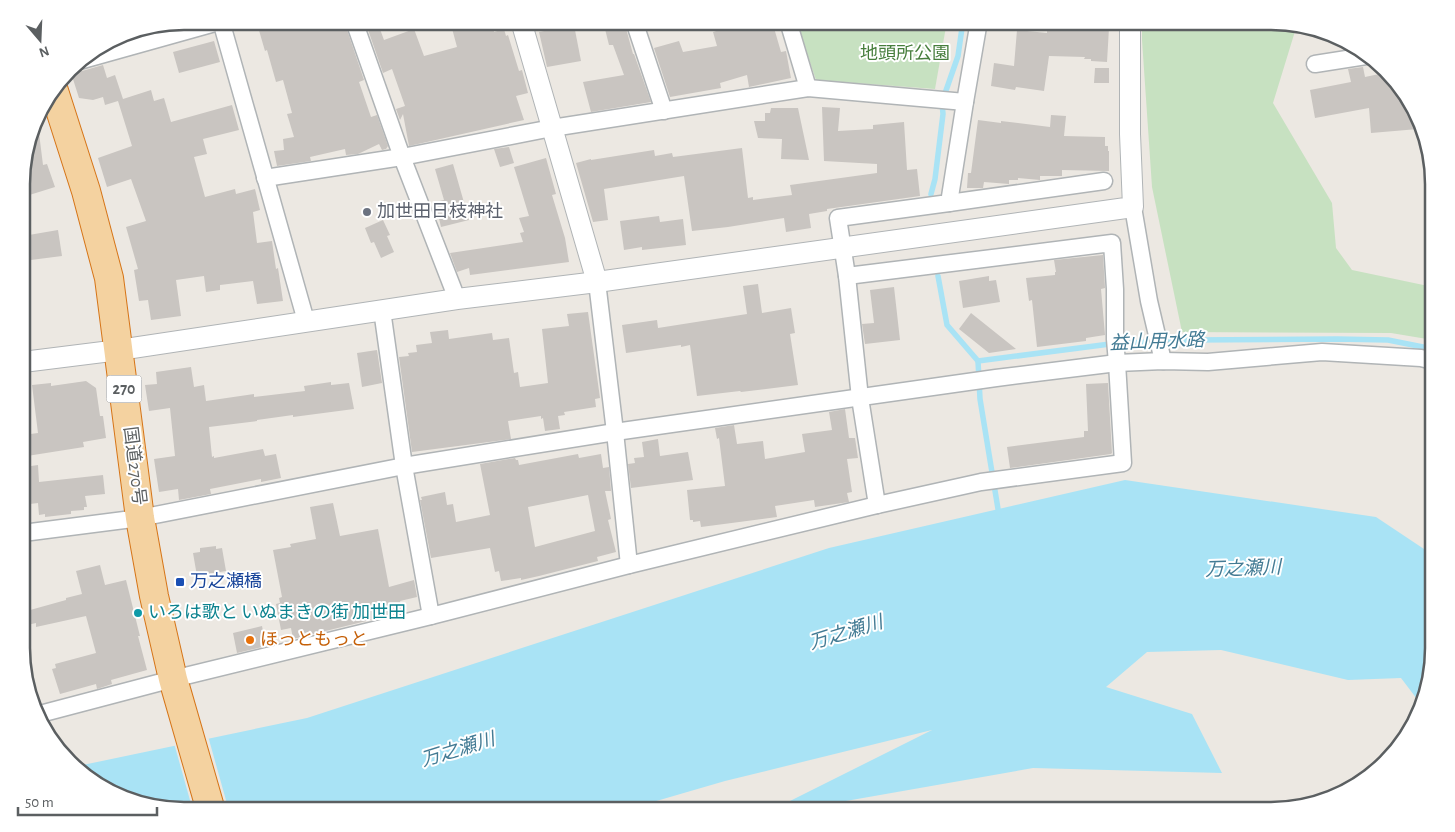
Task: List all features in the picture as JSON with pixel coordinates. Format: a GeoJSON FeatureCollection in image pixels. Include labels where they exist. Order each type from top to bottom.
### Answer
{"type":"FeatureCollection","features":[{"type":"Feature","properties":{"kind":"highway","name":"国道270号"},"geometry":{"type":"LineString","coordinates":[[56,98],[86,191],[109,278],[140,518],[154,596],[175,685],[208,802]]}},
{"type":"Feature","properties":{"kind":"street"},"geometry":{"type":"LineString","coordinates":[[103,53],[189,30]]}},
{"type":"Feature","properties":{"kind":"street"},"geometry":{"type":"LineString","coordinates":[[224,30],[306,322]]}},
{"type":"Feature","properties":{"kind":"street"},"geometry":{"type":"LineString","coordinates":[[357,30],[402,157],[457,299]]}},
{"type":"Feature","properties":{"kind":"street"},"geometry":{"type":"LineString","coordinates":[[524,30],[597,282],[629,564]]}},
{"type":"Feature","properties":{"kind":"street"},"geometry":{"type":"LineString","coordinates":[[637,30],[664,111]]}},
{"type":"Feature","properties":{"kind":"street"},"geometry":{"type":"LineString","coordinates":[[791,30],[808,88]]}},
{"type":"Feature","properties":{"kind":"street"},"geometry":{"type":"LineString","coordinates":[[949,203],[959,102],[977,30]]}},
{"type":"Feature","properties":{"kind":"street"},"geometry":{"type":"LineString","coordinates":[[1130,30],[1130,134],[1133,207],[1155,330],[1162,355]]}},
{"type":"Feature","properties":{"kind":"street"},"geometry":{"type":"LineString","coordinates":[[1315,64],[1358,57]]}},
{"type":"Feature","properties":{"kind":"street"},"geometry":{"type":"LineString","coordinates":[[265,178],[402,157],[552,128],[808,88],[959,102]]}},
{"type":"Feature","properties":{"kind":"street"},"geometry":{"type":"LineString","coordinates":[[877,505],[860,398],[848,276],[838,218],[1104,181]]}},
{"type":"Feature","properties":{"kind":"street"},"geometry":{"type":"LineString","coordinates":[[30,361],[119,350],[457,299],[597,282],[1133,207]]}},
{"type":"Feature","properties":{"kind":"street"},"geometry":{"type":"LineString","coordinates":[[45,713],[175,685],[629,564],[877,505],[981,482],[1123,463],[1112,243],[848,276]]}},
{"type":"Feature","properties":{"kind":"street"},"geometry":{"type":"LineString","coordinates":[[382,310],[404,466],[431,616]]}},
{"type":"Feature","properties":{"kind":"street"},"geometry":{"type":"LineString","coordinates":[[30,532],[140,518],[404,466],[615,432],[996,378],[1116,351],[1208,362],[1322,352],[1425,359]]}},
{"type":"Feature","properties":{"kind":"green space","name":"地頭所公園"},"geometry":{"type":"Polygon","coordinates":[[[799,30],[945,30],[935,89],[816,80],[799,30]]]}},
{"type":"Feature","properties":{"kind":"green space"},"geometry":{"type":"Polygon","coordinates":[[[1142,30],[1295,32],[1273,103],[1332,203],[1336,248],[1352,270],[1425,285],[1425,339],[1391,333],[1182,332],[1152,187],[1142,30]]]}},
{"type":"Feature","properties":{"kind":"water","name":"万之瀬川"},"geometry":{"type":"Polygon","coordinates":[[[1125,480],[1376,517],[1425,550],[1425,658],[1420,688],[1416,698],[1401,678],[1348,680],[1221,650],[1147,652],[1106,687],[1192,714],[1222,773],[1033,768],[840,802],[788,802],[932,730],[725,781],[653,802],[164,801],[144,797],[125,790],[107,781],[84,765],[307,718],[829,548],[1125,480]]]}},
{"type":"Feature","properties":{"kind":"pier"},"geometry":{"type":"Polygon","coordinates":[[[208,736],[226,802],[190,802],[174,743],[208,736]]]}},
{"type":"Feature","properties":{"kind":"building"},"geometry":{"type":"Polygon","coordinates":[[[259,30],[347,30],[364,80],[359,82],[371,117],[377,115],[388,146],[386,149],[382,150],[379,144],[358,154],[346,155],[345,149],[310,157],[311,161],[277,166],[274,151],[284,150],[283,139],[294,137],[287,114],[292,113],[283,80],[276,82],[267,50],[265,51],[259,30]]]}},
{"type":"Feature","properties":{"kind":"building"},"geometry":{"type":"Polygon","coordinates":[[[368,30],[380,30],[384,40],[414,30],[424,56],[457,47],[452,30],[494,30],[494,32],[504,30],[506,36],[508,35],[519,71],[522,70],[528,93],[516,96],[524,120],[409,146],[403,114],[400,120],[396,109],[405,106],[392,69],[383,73],[368,30]]]}},
{"type":"Feature","properties":{"kind":"building"},"geometry":{"type":"Polygon","coordinates":[[[575,30],[581,61],[547,67],[539,32],[575,30]]]}},
{"type":"Feature","properties":{"kind":"building"},"geometry":{"type":"Polygon","coordinates":[[[605,30],[626,30],[633,54],[651,102],[591,112],[583,82],[624,75],[613,45],[609,45],[605,30]]]}},
{"type":"Feature","properties":{"kind":"building"},"geometry":{"type":"Polygon","coordinates":[[[720,30],[775,30],[781,52],[786,51],[791,78],[749,87],[747,75],[720,83],[721,88],[670,97],[654,48],[679,41],[683,52],[717,46],[713,32],[720,30]]]}},
{"type":"Feature","properties":{"kind":"building"},"geometry":{"type":"Polygon","coordinates":[[[1017,30],[1047,33],[1047,30],[1109,30],[1107,62],[1091,61],[1091,59],[1084,59],[1085,57],[1049,56],[1044,91],[1016,87],[1015,90],[991,86],[994,63],[1014,66],[1017,30]]]}},
{"type":"Feature","properties":{"kind":"building"},"geometry":{"type":"Polygon","coordinates":[[[214,41],[220,62],[179,73],[173,52],[214,41]]]}},
{"type":"Feature","properties":{"kind":"building"},"geometry":{"type":"Polygon","coordinates":[[[103,65],[107,78],[115,75],[123,99],[151,90],[154,101],[164,98],[171,122],[232,105],[239,130],[203,139],[207,154],[194,157],[205,197],[235,189],[236,194],[255,189],[260,210],[253,212],[257,243],[272,241],[283,301],[257,304],[253,281],[220,285],[220,290],[206,292],[204,276],[176,280],[181,316],[151,320],[148,300],[139,301],[134,270],[138,269],[126,227],[146,221],[131,179],[107,187],[98,158],[132,146],[118,101],[105,105],[103,97],[93,100],[79,98],[73,78],[82,71],[103,65]]]}},
{"type":"Feature","properties":{"kind":"building"},"geometry":{"type":"Polygon","coordinates":[[[1363,67],[1365,77],[1378,74],[1399,99],[1415,129],[1371,133],[1369,108],[1315,118],[1310,90],[1351,82],[1348,69],[1363,67]]]}},
{"type":"Feature","properties":{"kind":"building"},"geometry":{"type":"Polygon","coordinates":[[[1095,68],[1109,68],[1109,83],[1094,83],[1095,68]]]}},
{"type":"Feature","properties":{"kind":"building"},"geometry":{"type":"Polygon","coordinates":[[[822,107],[840,108],[838,131],[873,129],[873,125],[904,122],[907,170],[917,169],[920,196],[827,209],[827,211],[809,214],[811,228],[786,232],[784,218],[692,231],[684,176],[604,189],[608,220],[593,222],[576,163],[591,159],[654,150],[655,156],[672,153],[673,157],[742,148],[748,198],[753,197],[753,200],[792,195],[790,185],[877,173],[877,164],[824,161],[822,107]]]}},
{"type":"Feature","properties":{"kind":"building"},"geometry":{"type":"Polygon","coordinates":[[[771,108],[798,108],[809,160],[781,159],[782,139],[758,138],[754,121],[765,121],[765,113],[770,113],[771,108]]]}},
{"type":"Feature","properties":{"kind":"building"},"geometry":{"type":"Polygon","coordinates":[[[1051,115],[1066,116],[1064,136],[1105,137],[1105,146],[1108,146],[1109,151],[1109,171],[1062,170],[1062,176],[1040,176],[1040,180],[1018,178],[1018,180],[1009,180],[1009,184],[984,182],[983,188],[967,188],[968,173],[971,173],[978,120],[1050,127],[1051,115]]]}},
{"type":"Feature","properties":{"kind":"building"},"geometry":{"type":"Polygon","coordinates":[[[39,133],[43,165],[47,164],[55,187],[30,195],[31,164],[39,133]]]}},
{"type":"Feature","properties":{"kind":"building"},"geometry":{"type":"Polygon","coordinates":[[[509,147],[514,163],[500,167],[494,149],[509,147]]]}},
{"type":"Feature","properties":{"kind":"building"},"geometry":{"type":"Polygon","coordinates":[[[546,158],[556,194],[552,195],[565,238],[569,262],[470,275],[469,268],[457,272],[450,253],[523,242],[520,233],[524,232],[519,218],[529,216],[514,167],[546,158]]]}},
{"type":"Feature","properties":{"kind":"building"},"geometry":{"type":"Polygon","coordinates":[[[453,164],[469,220],[441,227],[435,202],[444,200],[435,169],[453,164]]]}},
{"type":"Feature","properties":{"kind":"building"},"geometry":{"type":"Polygon","coordinates":[[[659,216],[660,222],[683,219],[686,245],[642,250],[642,247],[624,250],[620,221],[659,216]]]}},
{"type":"Feature","properties":{"kind":"building"},"geometry":{"type":"Polygon","coordinates":[[[383,220],[390,235],[387,236],[394,252],[381,258],[374,242],[371,243],[365,228],[383,220]]]}},
{"type":"Feature","properties":{"kind":"building"},"geometry":{"type":"Polygon","coordinates":[[[58,230],[62,256],[30,260],[30,235],[58,230]]]}},
{"type":"Feature","properties":{"kind":"building"},"geometry":{"type":"Polygon","coordinates":[[[1103,255],[1105,288],[1101,289],[1105,335],[1086,338],[1086,341],[1037,347],[1032,300],[1029,301],[1026,278],[1055,275],[1054,260],[1103,255]]]}},
{"type":"Feature","properties":{"kind":"building"},"geometry":{"type":"Polygon","coordinates":[[[989,276],[989,281],[996,280],[1000,302],[963,308],[959,281],[989,276]]]}},
{"type":"Feature","properties":{"kind":"building"},"geometry":{"type":"Polygon","coordinates":[[[758,284],[762,313],[791,308],[795,333],[790,334],[798,385],[697,396],[690,345],[626,353],[622,325],[657,320],[658,328],[747,314],[743,286],[758,284]]]}},
{"type":"Feature","properties":{"kind":"building"},"geometry":{"type":"Polygon","coordinates":[[[894,287],[900,340],[865,344],[862,324],[874,323],[870,290],[894,287]]]}},
{"type":"Feature","properties":{"kind":"building"},"geometry":{"type":"Polygon","coordinates":[[[588,312],[600,398],[595,399],[596,407],[564,412],[565,415],[558,416],[560,429],[545,431],[541,416],[508,421],[511,439],[412,452],[399,357],[409,356],[408,353],[417,352],[416,345],[432,343],[430,332],[448,330],[449,339],[492,333],[493,340],[509,338],[514,373],[518,372],[520,387],[548,383],[542,329],[569,326],[567,314],[588,312]]]}},
{"type":"Feature","properties":{"kind":"building"},"geometry":{"type":"Polygon","coordinates":[[[971,313],[1016,349],[989,353],[959,329],[971,313]]]}},
{"type":"Feature","properties":{"kind":"building"},"geometry":{"type":"Polygon","coordinates":[[[377,350],[382,383],[362,387],[357,353],[377,350]]]}},
{"type":"Feature","properties":{"kind":"building"},"geometry":{"type":"Polygon","coordinates":[[[191,367],[194,387],[204,385],[206,401],[254,394],[254,397],[305,391],[304,386],[331,382],[331,385],[349,383],[354,409],[293,417],[293,415],[209,427],[212,457],[263,449],[265,456],[276,454],[281,478],[261,482],[261,479],[210,489],[211,494],[179,500],[178,489],[159,492],[154,459],[175,456],[170,408],[149,411],[145,385],[157,384],[156,372],[191,367]]]}},
{"type":"Feature","properties":{"kind":"building"},"geometry":{"type":"Polygon","coordinates":[[[86,381],[96,388],[100,416],[103,416],[106,438],[83,442],[84,447],[30,456],[30,434],[38,433],[32,385],[51,383],[51,386],[86,381]]]}},
{"type":"Feature","properties":{"kind":"building"},"geometry":{"type":"Polygon","coordinates":[[[1108,383],[1111,454],[1010,468],[1007,447],[1084,437],[1084,431],[1088,431],[1086,384],[1108,383]]]}},
{"type":"Feature","properties":{"kind":"building"},"geometry":{"type":"Polygon","coordinates":[[[845,409],[849,438],[855,438],[858,458],[847,459],[852,492],[847,493],[849,502],[815,507],[814,500],[775,506],[777,517],[701,527],[700,521],[693,522],[693,520],[690,520],[687,490],[725,486],[719,438],[717,439],[715,428],[734,425],[737,444],[763,441],[765,459],[805,452],[802,434],[832,430],[829,412],[845,409]]]}},
{"type":"Feature","properties":{"kind":"building"},"geometry":{"type":"Polygon","coordinates":[[[658,439],[660,456],[688,452],[693,480],[631,488],[628,464],[635,463],[634,458],[644,457],[642,442],[658,439]]]}},
{"type":"Feature","properties":{"kind":"building"},"geometry":{"type":"Polygon","coordinates":[[[578,454],[579,458],[601,454],[603,468],[609,467],[611,491],[605,491],[611,519],[608,520],[616,552],[597,557],[598,561],[539,576],[521,580],[521,578],[501,581],[499,571],[495,572],[490,548],[431,558],[421,497],[445,492],[447,505],[453,504],[456,522],[490,515],[480,464],[515,458],[518,460],[519,465],[578,454]],[[588,495],[528,507],[535,547],[595,531],[588,495]]]}},
{"type":"Feature","properties":{"kind":"building"},"geometry":{"type":"Polygon","coordinates":[[[38,465],[39,482],[103,475],[105,494],[85,496],[87,507],[84,507],[84,510],[71,511],[71,514],[45,517],[45,514],[39,515],[38,503],[30,504],[30,466],[38,465]]]}},
{"type":"Feature","properties":{"kind":"building"},"geometry":{"type":"Polygon","coordinates":[[[333,503],[340,536],[378,529],[389,587],[414,580],[417,597],[400,601],[403,612],[293,639],[291,628],[281,630],[276,604],[280,603],[279,598],[282,597],[273,550],[291,547],[290,544],[316,539],[310,507],[333,503]]]}},
{"type":"Feature","properties":{"kind":"building"},"geometry":{"type":"Polygon","coordinates":[[[216,546],[216,549],[222,548],[226,571],[197,576],[193,553],[200,552],[200,548],[216,546]]]}},
{"type":"Feature","properties":{"kind":"building"},"geometry":{"type":"Polygon","coordinates":[[[100,565],[105,585],[126,580],[147,670],[111,680],[112,684],[97,689],[96,684],[60,694],[52,669],[56,668],[55,664],[96,653],[86,616],[36,627],[36,623],[30,624],[30,610],[82,594],[76,571],[100,565]]]}},
{"type":"Feature","properties":{"kind":"building","name":"ほっともっと"},"geometry":{"type":"Polygon","coordinates":[[[262,626],[266,646],[237,653],[233,633],[262,626]]]}},
{"type":"Feature","properties":{"kind":"waterway","name":"益山用水路"},"geometry":{"type":"LineString","coordinates":[[931,194],[935,179],[943,114],[942,102],[958,56],[962,30]]}},
{"type":"Feature","properties":{"kind":"waterway","name":"益山用水路"},"geometry":{"type":"LineString","coordinates":[[938,276],[947,325],[978,361]]}},
{"type":"Feature","properties":{"kind":"waterway","name":"益山用水路"},"geometry":{"type":"LineString","coordinates":[[978,361],[1110,344],[1187,340],[1388,340],[1425,347]]}},
{"type":"Feature","properties":{"kind":"waterway"},"geometry":{"type":"LineString","coordinates":[[978,361],[980,399],[999,515]]}},
{"type":"Feature","properties":{"kind":"place","name":"加世田日枝神社"},"geometry":{"type":"Point","coordinates":[367,212]}},
{"type":"Feature","properties":{"kind":"place","name":"万之瀬橋"},"geometry":{"type":"Point","coordinates":[180,582]}},
{"type":"Feature","properties":{"kind":"place","name":"いろは歌と いぬまきの街 加世田"},"geometry":{"type":"Point","coordinates":[138,613]}},
{"type":"Feature","properties":{"kind":"place","name":"ほっともっと"},"geometry":{"type":"Point","coordinates":[250,640]}}]}
